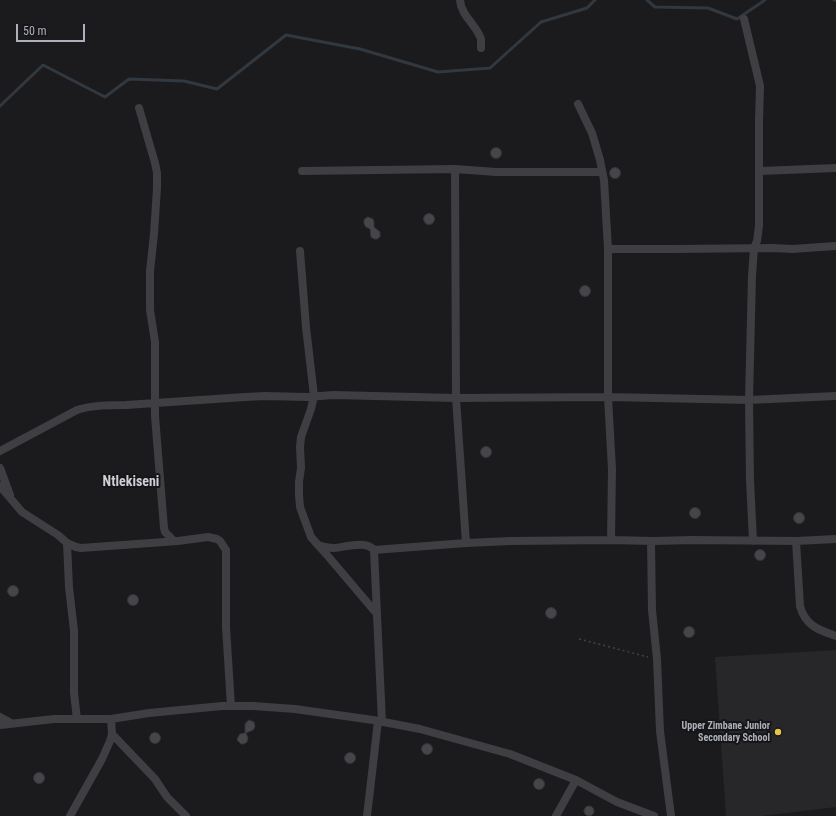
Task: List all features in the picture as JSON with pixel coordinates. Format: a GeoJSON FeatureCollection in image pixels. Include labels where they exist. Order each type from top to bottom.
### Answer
{"type":"FeatureCollection","features":[{"type":"Feature","properties":{"kind":"street"},"geometry":{"type":"LineString","coordinates":[[460,0],[462,11],[478,33],[481,40],[481,48]]}},
{"type":"Feature","properties":{"kind":"street"},"geometry":{"type":"LineString","coordinates":[[744,19],[760,86],[759,226],[757,241],[754,248],[752,276],[749,400],[750,480],[753,541]]}},
{"type":"Feature","properties":{"kind":"street"},"geometry":{"type":"LineString","coordinates":[[578,104],[592,133],[604,180],[608,249],[608,397],[612,469],[611,540]]}},
{"type":"Feature","properties":{"kind":"street"},"geometry":{"type":"LineString","coordinates":[[139,108],[155,163],[156,173],[157,188],[150,272],[150,310],[155,342],[156,430],[164,528],[165,532],[174,541]]}},
{"type":"Feature","properties":{"kind":"street"},"geometry":{"type":"LineString","coordinates":[[760,170],[836,168]]}},
{"type":"Feature","properties":{"kind":"street"},"geometry":{"type":"LineString","coordinates":[[302,171],[455,169],[496,172],[602,172]]}},
{"type":"Feature","properties":{"kind":"street"},"geometry":{"type":"LineString","coordinates":[[455,169],[456,398],[466,543]]}},
{"type":"Feature","properties":{"kind":"street"},"geometry":{"type":"LineString","coordinates":[[608,249],[802,248],[836,246]]}},
{"type":"Feature","properties":{"kind":"street"},"geometry":{"type":"LineString","coordinates":[[300,251],[306,328],[314,396],[301,437],[300,507],[310,537],[377,614]]}},
{"type":"Feature","properties":{"kind":"street"},"geometry":{"type":"LineString","coordinates":[[0,450],[83,408],[110,405],[265,396],[308,397],[333,395],[456,398],[608,397],[749,400],[836,396]]}},
{"type":"Feature","properties":{"kind":"street"},"geometry":{"type":"LineString","coordinates":[[0,468],[12,502]]}},
{"type":"Feature","properties":{"kind":"street"},"geometry":{"type":"LineString","coordinates":[[0,486],[22,512],[58,535],[67,543],[76,547],[81,548],[213,538],[220,541],[226,550],[226,627],[231,706]]}},
{"type":"Feature","properties":{"kind":"street"},"geometry":{"type":"LineString","coordinates":[[318,546],[335,548],[366,545],[374,550],[466,543],[611,540],[796,541],[836,539]]}},
{"type":"Feature","properties":{"kind":"street"},"geometry":{"type":"LineString","coordinates":[[651,541],[652,610],[658,659],[658,710],[671,816]]}},
{"type":"Feature","properties":{"kind":"street"},"geometry":{"type":"LineString","coordinates":[[796,541],[800,606],[802,614],[811,625],[836,636]]}},
{"type":"Feature","properties":{"kind":"street"},"geometry":{"type":"LineString","coordinates":[[67,543],[69,586],[74,631],[74,693],[77,719]]}},
{"type":"Feature","properties":{"kind":"street"},"geometry":{"type":"LineString","coordinates":[[367,816],[380,722],[374,550]]}},
{"type":"Feature","properties":{"kind":"street"},"geometry":{"type":"LineString","coordinates":[[0,724],[54,719],[111,719],[149,712],[231,706],[295,709],[420,729],[510,754],[576,780],[617,802],[654,816]]}},
{"type":"Feature","properties":{"kind":"street"},"geometry":{"type":"LineString","coordinates":[[0,717],[11,723]]}},
{"type":"Feature","properties":{"kind":"street"},"geometry":{"type":"LineString","coordinates":[[70,816],[106,750],[112,734],[111,719]]}},
{"type":"Feature","properties":{"kind":"street"},"geometry":{"type":"LineString","coordinates":[[112,734],[155,779],[166,797],[186,816]]}},
{"type":"Feature","properties":{"kind":"street"},"geometry":{"type":"LineString","coordinates":[[556,816],[576,780]]}},
{"type":"Feature","properties":{"kind":"path"},"geometry":{"type":"LineString","coordinates":[[579,639],[658,659]]}},
{"type":"Feature","properties":{"kind":"shaded area","name":"Upper Zimbane Junior Secondary School"},"geometry":{"type":"Polygon","coordinates":[[[836,650],[836,807],[762,816],[726,816],[715,657],[836,650]]]}},
{"type":"Feature","properties":{"kind":"building"},"geometry":{"type":"Polygon","coordinates":[[[494,148],[498,148],[500,149],[500,157],[494,158],[491,155],[491,151],[494,148]]]}},
{"type":"Feature","properties":{"kind":"building"},"geometry":{"type":"Polygon","coordinates":[[[613,168],[617,168],[619,169],[619,177],[613,178],[610,175],[610,171],[613,168]]]}},
{"type":"Feature","properties":{"kind":"building"},"geometry":{"type":"Polygon","coordinates":[[[427,214],[431,214],[433,215],[433,223],[427,224],[424,221],[424,217],[427,214]]]}},
{"type":"Feature","properties":{"kind":"building"},"geometry":{"type":"Polygon","coordinates":[[[368,217],[373,219],[374,227],[380,232],[380,237],[377,239],[371,237],[370,229],[364,224],[364,220],[368,217]]]}},
{"type":"Feature","properties":{"kind":"building"},"geometry":{"type":"Polygon","coordinates":[[[583,286],[587,286],[589,287],[589,295],[583,296],[580,293],[580,289],[583,286]]]}},
{"type":"Feature","properties":{"kind":"building"},"geometry":{"type":"Polygon","coordinates":[[[484,447],[488,447],[490,448],[490,456],[484,457],[481,454],[481,450],[484,447]]]}},
{"type":"Feature","properties":{"kind":"building"},"geometry":{"type":"Polygon","coordinates":[[[693,508],[697,508],[699,509],[699,517],[693,518],[690,515],[690,511],[693,508]]]}},
{"type":"Feature","properties":{"kind":"building"},"geometry":{"type":"Polygon","coordinates":[[[797,513],[801,513],[803,514],[803,522],[797,523],[794,520],[794,516],[797,513]]]}},
{"type":"Feature","properties":{"kind":"building"},"geometry":{"type":"Polygon","coordinates":[[[758,550],[762,550],[764,551],[764,559],[758,560],[755,557],[755,553],[758,550]]]}},
{"type":"Feature","properties":{"kind":"building"},"geometry":{"type":"Polygon","coordinates":[[[11,586],[15,586],[17,587],[17,595],[11,596],[8,593],[8,589],[11,586]]]}},
{"type":"Feature","properties":{"kind":"building"},"geometry":{"type":"Polygon","coordinates":[[[131,595],[135,595],[137,596],[137,604],[131,605],[128,602],[128,598],[131,595]]]}},
{"type":"Feature","properties":{"kind":"building"},"geometry":{"type":"Polygon","coordinates":[[[549,608],[553,608],[555,609],[555,617],[549,618],[546,615],[546,611],[549,608]]]}},
{"type":"Feature","properties":{"kind":"building"},"geometry":{"type":"Polygon","coordinates":[[[687,627],[691,627],[693,628],[693,636],[687,637],[684,634],[684,630],[687,627]]]}},
{"type":"Feature","properties":{"kind":"building"},"geometry":{"type":"Polygon","coordinates":[[[249,720],[254,722],[255,727],[253,730],[246,733],[248,738],[247,742],[241,744],[237,740],[238,737],[240,734],[245,733],[245,724],[249,720]]]}},
{"type":"Feature","properties":{"kind":"building"},"geometry":{"type":"Polygon","coordinates":[[[153,733],[157,733],[159,734],[159,742],[153,743],[150,740],[150,736],[153,733]]]}},
{"type":"Feature","properties":{"kind":"building"},"geometry":{"type":"Polygon","coordinates":[[[425,744],[429,744],[431,745],[431,753],[425,754],[422,751],[422,747],[425,744]]]}},
{"type":"Feature","properties":{"kind":"building"},"geometry":{"type":"Polygon","coordinates":[[[348,753],[352,753],[354,754],[354,762],[348,763],[345,760],[345,756],[348,753]]]}},
{"type":"Feature","properties":{"kind":"building"},"geometry":{"type":"Polygon","coordinates":[[[37,773],[41,773],[43,774],[43,782],[37,783],[34,780],[34,776],[37,773]]]}},
{"type":"Feature","properties":{"kind":"building"},"geometry":{"type":"Polygon","coordinates":[[[537,779],[541,779],[543,780],[543,788],[537,789],[534,786],[534,782],[537,779]]]}},
{"type":"Feature","properties":{"kind":"building"},"geometry":{"type":"Polygon","coordinates":[[[587,806],[591,806],[593,807],[593,815],[587,816],[584,813],[584,809],[587,806]]]}},
{"type":"Feature","properties":{"kind":"waterway"},"geometry":{"type":"LineString","coordinates":[[0,106],[43,65],[105,97],[129,79],[184,81],[217,89],[286,35],[360,49],[438,72],[490,68],[541,22],[587,8],[595,0]]}},
{"type":"Feature","properties":{"kind":"waterway"},"geometry":{"type":"LineString","coordinates":[[647,0],[655,7],[708,8],[737,19],[765,0]]}},
{"type":"Feature","properties":{"kind":"place","name":"Upper Zimbane Junior Secondary School"},"geometry":{"type":"Point","coordinates":[778,732]}},
{"type":"Feature","properties":{"kind":"district","name":"Ntlekiseni"},"geometry":{"type":"Point","coordinates":[131,482]}}]}
